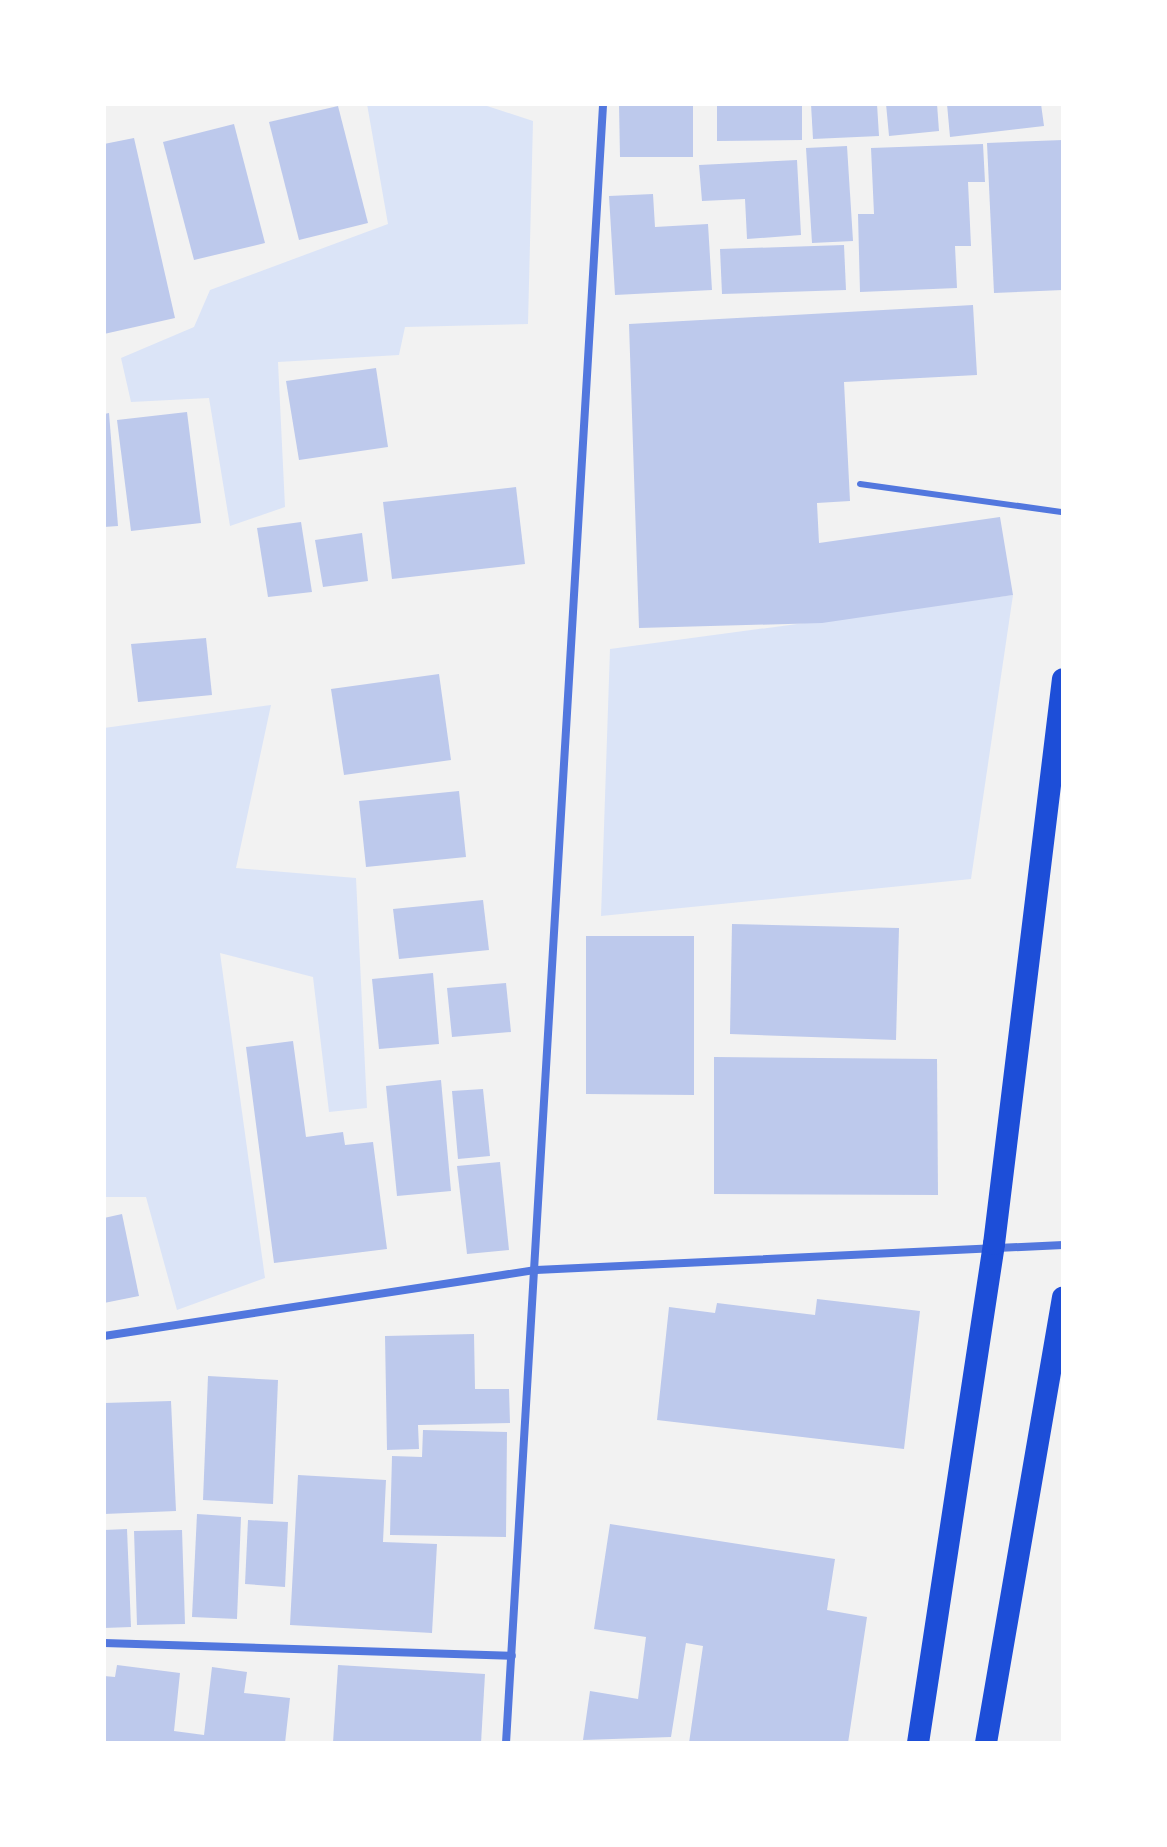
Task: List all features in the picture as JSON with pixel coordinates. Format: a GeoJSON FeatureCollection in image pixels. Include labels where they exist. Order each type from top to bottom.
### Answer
{"type":"FeatureCollection","features":[{"type":"Feature","properties":{"kind":"highway"},"geometry":{"type":"LineString","coordinates":[[918,1743],[994,1244],[1063,679]]}},
{"type":"Feature","properties":{"kind":"highway"},"geometry":{"type":"LineString","coordinates":[[986,1743],[1063,1298]]}},
{"type":"Feature","properties":{"kind":"street"},"geometry":{"type":"LineString","coordinates":[[506,1743],[603,104]]}},
{"type":"Feature","properties":{"kind":"street"},"geometry":{"type":"LineString","coordinates":[[104,1336],[536,1270],[994,1244],[1063,1245]]}},
{"type":"Feature","properties":{"kind":"street"},"geometry":{"type":"LineString","coordinates":[[104,1643],[512,1656]]}},
{"type":"Feature","properties":{"kind":"lane"},"geometry":{"type":"LineString","coordinates":[[860,484],[1063,512]]}},
{"type":"Feature","properties":{"kind":"shaded area"},"geometry":{"type":"Polygon","coordinates":[[[367,104],[481,104],[533,121],[528,324],[405,327],[399,355],[278,362],[285,507],[230,526],[209,398],[131,402],[121,358],[194,327],[210,290],[388,224],[367,104]]]}},
{"type":"Feature","properties":{"kind":"shaded area"},"geometry":{"type":"Polygon","coordinates":[[[1013,595],[971,879],[601,916],[610,649],[1013,595]]]}},
{"type":"Feature","properties":{"kind":"shaded area"},"geometry":{"type":"Polygon","coordinates":[[[271,705],[236,868],[356,878],[367,1108],[329,1112],[313,977],[220,953],[265,1278],[177,1310],[146,1197],[104,1197],[104,728],[271,705]]]}},
{"type":"Feature","properties":{"kind":"building"},"geometry":{"type":"Polygon","coordinates":[[[619,104],[693,104],[693,157],[620,157],[619,104]]]}},
{"type":"Feature","properties":{"kind":"building"},"geometry":{"type":"Polygon","coordinates":[[[717,104],[802,104],[802,140],[717,141],[717,104]]]}},
{"type":"Feature","properties":{"kind":"building"},"geometry":{"type":"Polygon","coordinates":[[[811,104],[877,104],[879,136],[813,139],[811,104]]]}},
{"type":"Feature","properties":{"kind":"building"},"geometry":{"type":"Polygon","coordinates":[[[886,104],[937,104],[939,131],[889,136],[886,104]]]}},
{"type":"Feature","properties":{"kind":"building"},"geometry":{"type":"Polygon","coordinates":[[[947,104],[1041,104],[1044,126],[950,137],[947,104]]]}},
{"type":"Feature","properties":{"kind":"building"},"geometry":{"type":"Polygon","coordinates":[[[338,106],[368,223],[299,240],[269,122],[338,106]]]}},
{"type":"Feature","properties":{"kind":"building"},"geometry":{"type":"Polygon","coordinates":[[[234,124],[265,243],[194,260],[163,142],[234,124]]]}},
{"type":"Feature","properties":{"kind":"building"},"geometry":{"type":"Polygon","coordinates":[[[134,138],[175,318],[104,334],[104,144],[134,138]]]}},
{"type":"Feature","properties":{"kind":"building"},"geometry":{"type":"Polygon","coordinates":[[[1063,140],[1063,290],[994,293],[987,143],[1063,140]]]}},
{"type":"Feature","properties":{"kind":"building"},"geometry":{"type":"Polygon","coordinates":[[[983,144],[985,182],[968,182],[971,246],[955,246],[957,288],[860,292],[858,214],[874,214],[871,148],[983,144]]]}},
{"type":"Feature","properties":{"kind":"building"},"geometry":{"type":"Polygon","coordinates":[[[847,146],[853,241],[812,243],[806,148],[847,146]]]}},
{"type":"Feature","properties":{"kind":"building"},"geometry":{"type":"Polygon","coordinates":[[[797,160],[801,235],[747,239],[745,199],[702,201],[699,165],[797,160]]]}},
{"type":"Feature","properties":{"kind":"building"},"geometry":{"type":"Polygon","coordinates":[[[653,194],[655,227],[708,224],[712,290],[615,295],[609,196],[653,194]]]}},
{"type":"Feature","properties":{"kind":"building"},"geometry":{"type":"Polygon","coordinates":[[[844,245],[846,290],[722,294],[720,249],[844,245]]]}},
{"type":"Feature","properties":{"kind":"building"},"geometry":{"type":"Polygon","coordinates":[[[973,305],[977,375],[844,382],[850,501],[817,503],[819,543],[1000,517],[1013,595],[822,623],[639,628],[629,324],[973,305]]]}},
{"type":"Feature","properties":{"kind":"building"},"geometry":{"type":"Polygon","coordinates":[[[376,368],[388,447],[299,460],[286,381],[376,368]]]}},
{"type":"Feature","properties":{"kind":"building"},"geometry":{"type":"Polygon","coordinates":[[[187,412],[201,523],[131,531],[117,420],[187,412]]]}},
{"type":"Feature","properties":{"kind":"building"},"geometry":{"type":"Polygon","coordinates":[[[109,413],[118,526],[104,527],[104,414],[109,413]]]}},
{"type":"Feature","properties":{"kind":"building"},"geometry":{"type":"Polygon","coordinates":[[[516,487],[525,564],[392,579],[383,502],[516,487]]]}},
{"type":"Feature","properties":{"kind":"building"},"geometry":{"type":"Polygon","coordinates":[[[301,522],[312,592],[268,597],[257,528],[301,522]]]}},
{"type":"Feature","properties":{"kind":"building"},"geometry":{"type":"Polygon","coordinates":[[[362,533],[368,581],[323,587],[315,540],[362,533]]]}},
{"type":"Feature","properties":{"kind":"building"},"geometry":{"type":"Polygon","coordinates":[[[206,638],[212,695],[138,702],[131,644],[206,638]]]}},
{"type":"Feature","properties":{"kind":"building"},"geometry":{"type":"Polygon","coordinates":[[[439,674],[451,760],[344,775],[331,689],[439,674]]]}},
{"type":"Feature","properties":{"kind":"building"},"geometry":{"type":"Polygon","coordinates":[[[459,791],[466,857],[366,867],[359,801],[459,791]]]}},
{"type":"Feature","properties":{"kind":"building"},"geometry":{"type":"Polygon","coordinates":[[[483,900],[489,950],[399,959],[393,909],[483,900]]]}},
{"type":"Feature","properties":{"kind":"building"},"geometry":{"type":"Polygon","coordinates":[[[732,924],[899,928],[896,1040],[730,1034],[732,924]]]}},
{"type":"Feature","properties":{"kind":"building"},"geometry":{"type":"Polygon","coordinates":[[[586,936],[694,936],[694,1095],[586,1094],[586,936]]]}},
{"type":"Feature","properties":{"kind":"building"},"geometry":{"type":"Polygon","coordinates":[[[433,973],[439,1044],[379,1049],[372,979],[433,973]]]}},
{"type":"Feature","properties":{"kind":"building"},"geometry":{"type":"Polygon","coordinates":[[[506,983],[511,1032],[452,1037],[447,988],[506,983]]]}},
{"type":"Feature","properties":{"kind":"building"},"geometry":{"type":"Polygon","coordinates":[[[293,1041],[306,1137],[343,1132],[345,1145],[373,1142],[387,1249],[274,1263],[246,1047],[293,1041]]]}},
{"type":"Feature","properties":{"kind":"building"},"geometry":{"type":"Polygon","coordinates":[[[714,1057],[937,1059],[938,1195],[714,1194],[714,1057]]]}},
{"type":"Feature","properties":{"kind":"building"},"geometry":{"type":"Polygon","coordinates":[[[441,1080],[451,1191],[397,1196],[386,1086],[441,1080]]]}},
{"type":"Feature","properties":{"kind":"building"},"geometry":{"type":"Polygon","coordinates":[[[483,1089],[490,1156],[458,1159],[452,1091],[483,1089]]]}},
{"type":"Feature","properties":{"kind":"building"},"geometry":{"type":"Polygon","coordinates":[[[500,1162],[509,1250],[467,1254],[457,1166],[500,1162]]]}},
{"type":"Feature","properties":{"kind":"building"},"geometry":{"type":"Polygon","coordinates":[[[122,1214],[139,1296],[104,1303],[104,1218],[122,1214]]]}},
{"type":"Feature","properties":{"kind":"building"},"geometry":{"type":"Polygon","coordinates":[[[817,1299],[920,1311],[904,1449],[657,1420],[669,1307],[715,1313],[717,1303],[815,1315],[817,1299]]]}},
{"type":"Feature","properties":{"kind":"building"},"geometry":{"type":"Polygon","coordinates":[[[474,1334],[475,1389],[509,1389],[510,1423],[418,1425],[419,1449],[387,1450],[385,1336],[474,1334]]]}},
{"type":"Feature","properties":{"kind":"building"},"geometry":{"type":"Polygon","coordinates":[[[208,1376],[278,1380],[273,1504],[203,1500],[208,1376]]]}},
{"type":"Feature","properties":{"kind":"building"},"geometry":{"type":"Polygon","coordinates":[[[171,1401],[176,1511],[104,1514],[104,1403],[171,1401]]]}},
{"type":"Feature","properties":{"kind":"building"},"geometry":{"type":"Polygon","coordinates":[[[423,1430],[507,1432],[506,1537],[390,1535],[392,1456],[422,1457],[423,1430]]]}},
{"type":"Feature","properties":{"kind":"building"},"geometry":{"type":"Polygon","coordinates":[[[298,1475],[386,1480],[383,1542],[437,1544],[432,1633],[290,1625],[298,1475]]]}},
{"type":"Feature","properties":{"kind":"building"},"geometry":{"type":"Polygon","coordinates":[[[197,1514],[241,1517],[237,1619],[192,1617],[197,1514]]]}},
{"type":"Feature","properties":{"kind":"building"},"geometry":{"type":"Polygon","coordinates":[[[248,1520],[288,1522],[285,1587],[245,1584],[248,1520]]]}},
{"type":"Feature","properties":{"kind":"building"},"geometry":{"type":"Polygon","coordinates":[[[610,1524],[835,1559],[827,1610],[867,1617],[848,1743],[689,1743],[703,1646],[686,1643],[671,1737],[583,1740],[590,1691],[638,1699],[646,1637],[594,1629],[610,1524]]]}},
{"type":"Feature","properties":{"kind":"building"},"geometry":{"type":"Polygon","coordinates":[[[127,1529],[131,1627],[104,1628],[104,1530],[127,1529]]]}},
{"type":"Feature","properties":{"kind":"building"},"geometry":{"type":"Polygon","coordinates":[[[182,1530],[185,1624],[137,1625],[134,1531],[182,1530]]]}},
{"type":"Feature","properties":{"kind":"building"},"geometry":{"type":"Polygon","coordinates":[[[117,1665],[180,1673],[174,1731],[204,1735],[212,1667],[247,1672],[244,1693],[290,1698],[285,1743],[104,1743],[104,1676],[115,1677],[117,1665]]]}},
{"type":"Feature","properties":{"kind":"building"},"geometry":{"type":"Polygon","coordinates":[[[338,1665],[485,1674],[481,1743],[333,1743],[338,1665]]]}}]}
